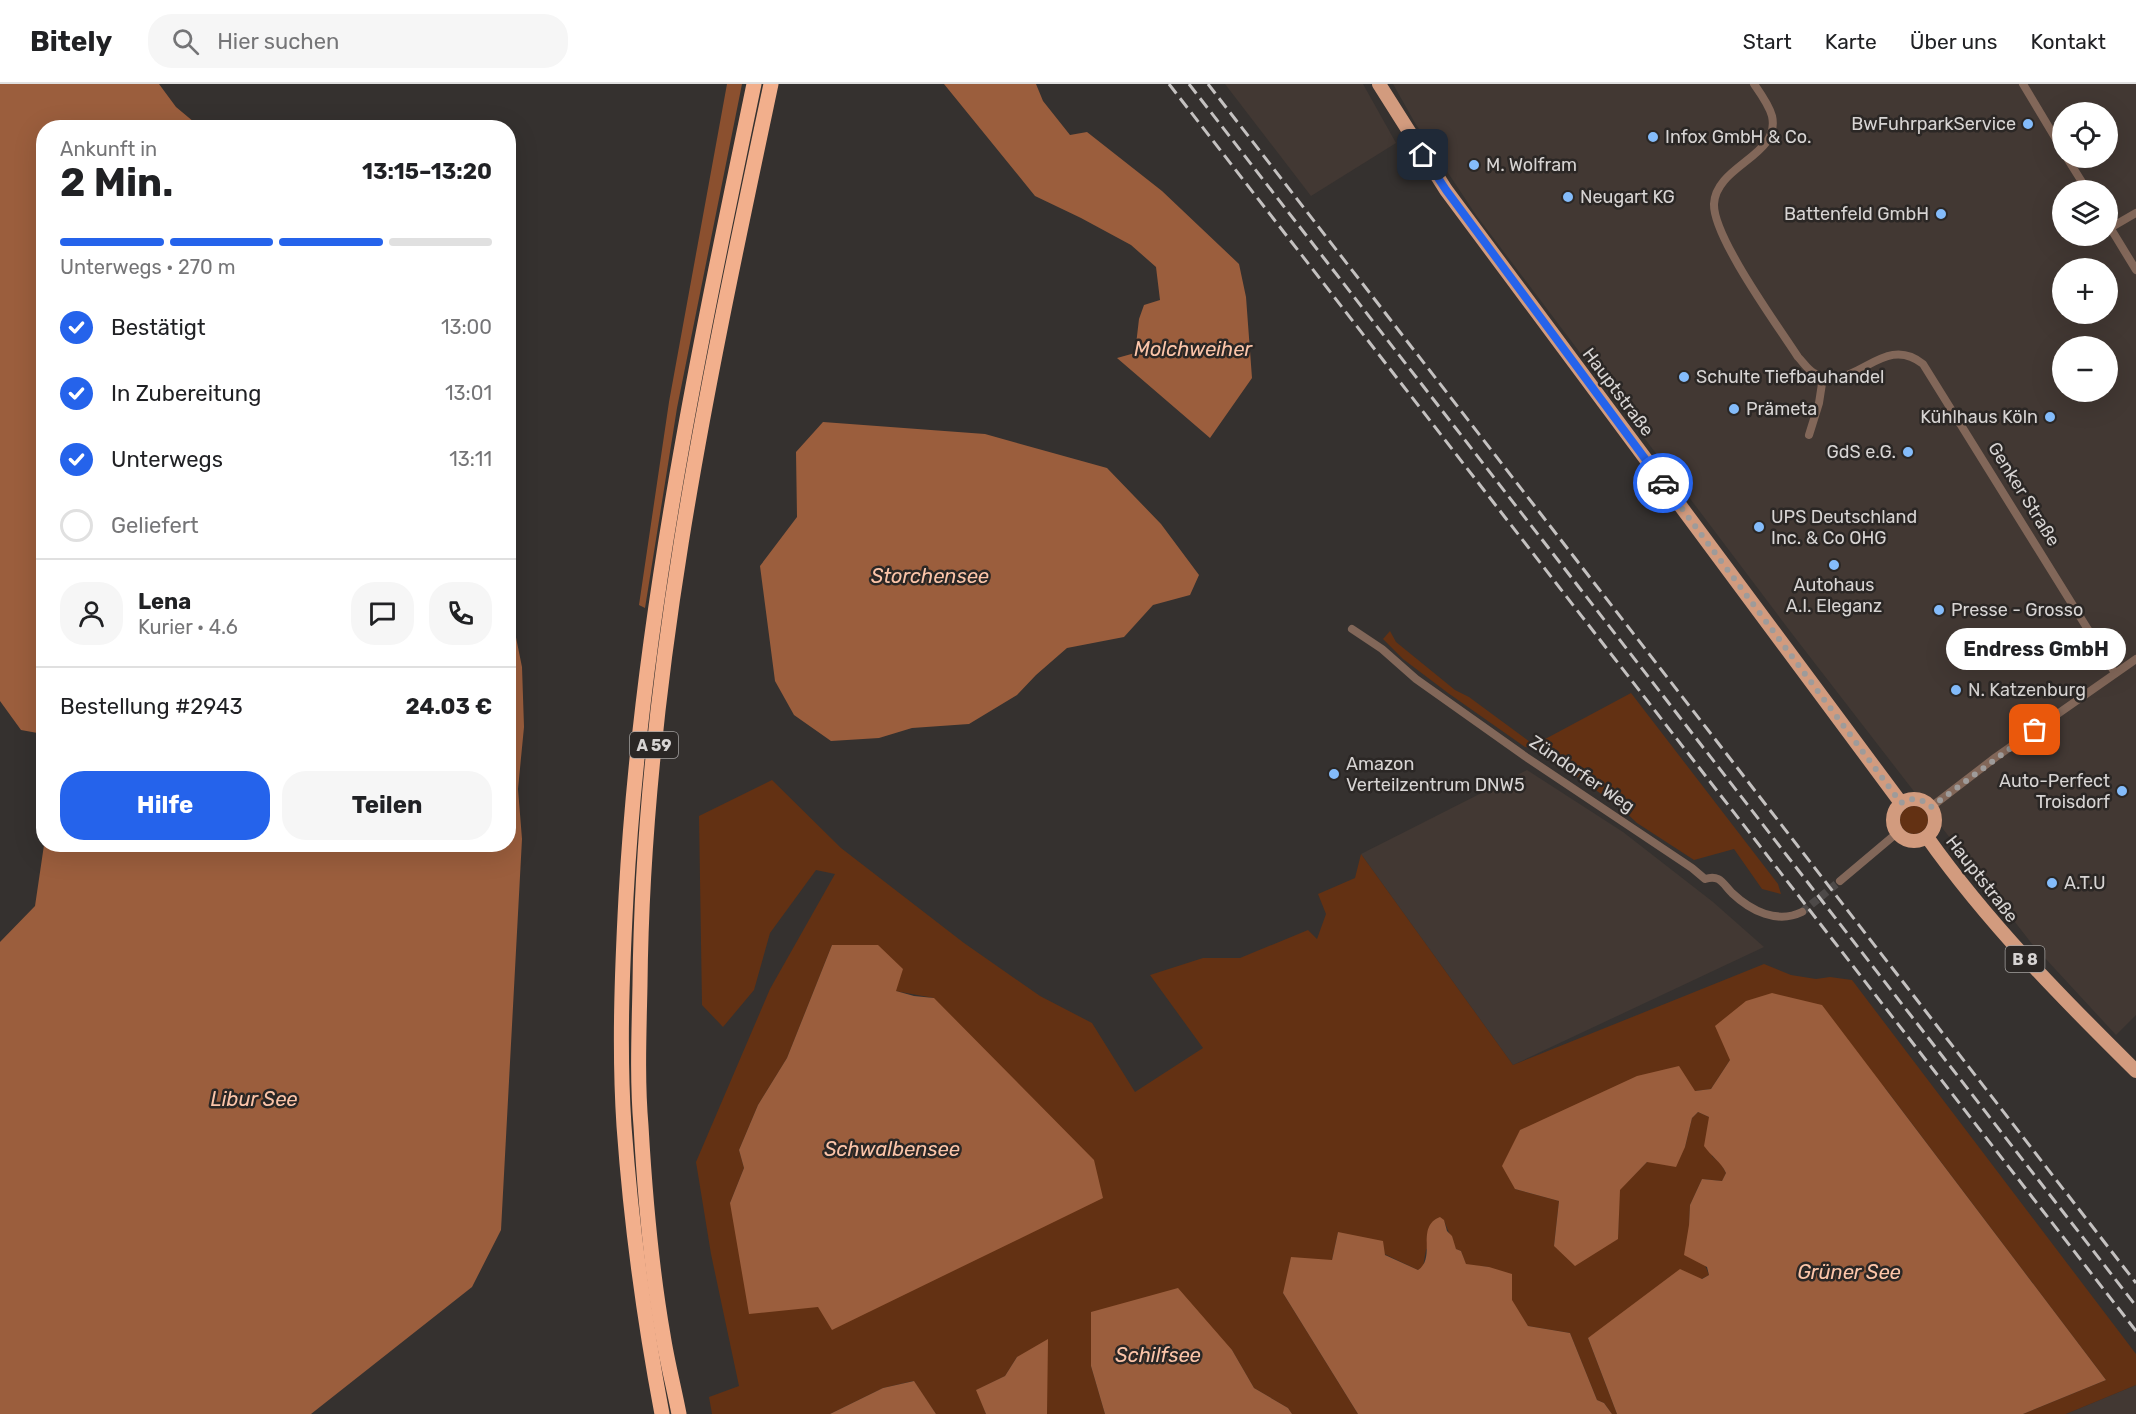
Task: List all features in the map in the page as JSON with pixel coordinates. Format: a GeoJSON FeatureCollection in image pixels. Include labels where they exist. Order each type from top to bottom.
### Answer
{"type":"FeatureCollection","features":[{"type":"Feature","properties":{"kind":"highway","name":"A 59"},"geometry":{"type":"LineString","coordinates":[[662,1414],[647,1335],[633,1227],[624,1124],[622,1016],[630,835],[649,649],[680,448],[754,84]]}},
{"type":"Feature","properties":{"kind":"highway","name":"A 59"},"geometry":{"type":"LineString","coordinates":[[679,1414],[663,1333],[649,1223],[640,1123],[640,926],[645,840],[666,645],[696,447],[771,84]]}},
{"type":"Feature","properties":{"kind":"main road","name":"Hauptstraße"},"geometry":{"type":"LineString","coordinates":[[1379,84],[1446,190],[1901,803]]}},
{"type":"Feature","properties":{"kind":"main road"},"geometry":{"type":"LineString","coordinates":[[1897,832],[1893,820],[1894,813],[1901,803],[1914,798],[1926,802],[1931,807]]}},
{"type":"Feature","properties":{"kind":"main road","name":"Hauptstraße"},"geometry":{"type":"LineString","coordinates":[[1897,832],[1902,837],[1914,841],[1927,837],[1935,826],[1931,807]]}},
{"type":"Feature","properties":{"kind":"main road","name":"Hauptstraße"},"geometry":{"type":"LineString","coordinates":[[1927,837],[1978,906],[2018,951],[2136,1071]]}},
{"type":"Feature","properties":{"kind":"street"},"geometry":{"type":"LineString","coordinates":[[1754,84],[1773,118],[1770,132],[1762,148],[1720,184],[1714,207],[1720,229],[1734,257],[1798,357],[1812,372],[1823,377],[1819,403],[1809,435]]}},
{"type":"Feature","properties":{"kind":"street"},"geometry":{"type":"LineString","coordinates":[[2023,84],[2052,133]]}},
{"type":"Feature","properties":{"kind":"street"},"geometry":{"type":"LineString","coordinates":[[2118,222],[2136,213]]}},
{"type":"Feature","properties":{"kind":"street"},"geometry":{"type":"LineString","coordinates":[[2118,241],[2136,270]]}},
{"type":"Feature","properties":{"kind":"street","name":"Genker Straße"},"geometry":{"type":"LineString","coordinates":[[1823,377],[1848,376],[1890,355],[1908,355],[1923,364],[2115,673]]}},
{"type":"Feature","properties":{"kind":"street","name":"Zündorfer Weg"},"geometry":{"type":"LineString","coordinates":[[1352,629],[1382,649],[1416,679],[1482,726],[1705,879],[1715,877],[1742,901],[1772,917],[1792,917],[1802,912]]}},
{"type":"Feature","properties":{"kind":"street"},"geometry":{"type":"LineString","coordinates":[[1931,807],[1996,757],[2136,659]]}},
{"type":"Feature","properties":{"kind":"street"},"geometry":{"type":"LineString","coordinates":[[1840,881],[1897,832]]}},
{"type":"Feature","properties":{"kind":"shaded area"},"geometry":{"type":"Polygon","coordinates":[[[727,84],[742,84],[677,408],[645,608],[639,605],[669,402],[727,84]]]}},
{"type":"Feature","properties":{"kind":"shaded area"},"geometry":{"type":"Polygon","coordinates":[[[1225,84],[1363,84],[1396,143],[1311,196],[1225,84]]]}},
{"type":"Feature","properties":{"kind":"shaded area"},"geometry":{"type":"Polygon","coordinates":[[[1393,84],[2136,84],[2136,1015],[2116,1035],[2032,944],[1793,635],[1476,215],[1415,123],[1393,84]]]}},
{"type":"Feature","properties":{"kind":"shaded area"},"geometry":{"type":"Polygon","coordinates":[[[1390,631],[1396,642],[1455,690],[1469,697],[1534,745],[1631,693],[1778,884],[1781,894],[1762,889],[1734,849],[1694,860],[1637,823],[1620,807],[1537,749],[1525,747],[1403,659],[1383,639],[1390,631]]]}},
{"type":"Feature","properties":{"kind":"shaded area"},"geometry":{"type":"Polygon","coordinates":[[[1527,770],[1623,832],[1713,902],[1764,947],[1513,1065],[1361,854],[1527,770]]]}},
{"type":"Feature","properties":{"kind":"shaded area"},"geometry":{"type":"Polygon","coordinates":[[[772,780],[841,848],[964,943],[1040,996],[1092,1023],[1135,1092],[1203,1048],[1150,975],[1203,958],[1240,958],[1308,930],[1317,939],[1326,914],[1318,894],[1355,878],[1361,854],[1513,1065],[1764,964],[1791,975],[1816,979],[1830,977],[1852,980],[2136,1354],[2136,1385],[2066,1414],[2023,1414],[2106,1380],[1885,1088],[1730,1060],[1711,1089],[1695,1091],[1515,1189],[1559,1201],[1554,1246],[1618,1239],[1619,1190],[1647,1162],[1685,1147],[1692,1118],[1698,1112],[1709,1117],[1712,1156],[1721,1164],[1726,1173],[1722,1181],[1702,1179],[1690,1205],[1689,1225],[1709,1275],[1588,1338],[1617,1414],[1612,1414],[1604,1403],[1597,1400],[1570,1333],[1528,1326],[1489,1267],[1466,1265],[1444,1221],[1426,1250],[1423,1267],[1418,1270],[1338,1232],[1332,1260],[1283,1293],[1358,1414],[1292,1414],[1288,1408],[1254,1388],[1232,1350],[1091,1366],[1105,1414],[1047,1414],[1046,1384],[1017,1357],[1005,1376],[977,1390],[986,1414],[936,1414],[913,1381],[883,1388],[830,1414],[712,1414],[709,1397],[739,1386],[711,1254],[696,1162],[770,989],[835,874],[816,870],[770,933],[754,990],[723,1027],[702,1005],[699,816],[772,780]],[[832,945],[787,1058],[758,1105],[739,1150],[744,1168],[730,1203],[934,998],[895,991],[832,945]]]}},
{"type":"Feature","properties":{"kind":"shaded area"},"geometry":{"type":"Polygon","coordinates":[[[1914,806],[1924,810],[1928,820],[1924,830],[1914,834],[1904,830],[1900,820],[1904,810],[1914,806]]]}},
{"type":"Feature","properties":{"kind":"shaded area"},"geometry":{"type":"Polygon","coordinates":[[[2136,1385],[2136,1414],[2066,1414],[2136,1385]]]}},
{"type":"Feature","properties":{"kind":"water"},"geometry":{"type":"Polygon","coordinates":[[[0,84],[159,84],[176,107],[192,120],[36,120],[36,733],[21,730],[0,701],[0,84]]]}},
{"type":"Feature","properties":{"kind":"water","name":"Molchweiher"},"geometry":{"type":"Polygon","coordinates":[[[944,84],[1036,84],[1043,101],[1070,135],[1087,132],[1162,191],[1239,264],[1246,297],[1252,378],[1210,438],[1117,358],[1135,353],[1139,319],[1144,305],[1160,300],[1156,267],[1131,245],[1035,196],[944,84]]]}},
{"type":"Feature","properties":{"kind":"water","name":"Storchensee"},"geometry":{"type":"Polygon","coordinates":[[[823,422],[985,434],[1107,468],[1161,524],[1199,575],[1190,595],[1153,605],[1124,637],[1067,648],[1017,695],[969,724],[912,728],[879,738],[831,741],[794,715],[775,681],[760,566],[797,517],[796,452],[823,422]]]}},
{"type":"Feature","properties":{"kind":"water","name":"Libur See"},"geometry":{"type":"Polygon","coordinates":[[[516,637],[522,667],[524,727],[518,789],[522,839],[501,1230],[472,1287],[311,1414],[0,1414],[0,942],[35,906],[43,852],[516,852],[516,637]]]}},
{"type":"Feature","properties":{"kind":"water","name":"Schwalbensee"},"geometry":{"type":"Polygon","coordinates":[[[832,945],[878,945],[903,969],[896,991],[934,998],[1094,1160],[1103,1198],[832,1330],[818,1307],[749,1314],[730,1203],[744,1168],[739,1150],[758,1105],[787,1058],[832,945]]]}},
{"type":"Feature","properties":{"kind":"water","name":"Grüner See"},"geometry":{"type":"Polygon","coordinates":[[[1772,993],[1822,1005],[2106,1380],[2023,1414],[1617,1414],[1588,1338],[1680,1269],[1702,1279],[1709,1275],[1707,1267],[1684,1255],[1690,1205],[1702,1179],[1722,1181],[1726,1173],[1704,1146],[1709,1117],[1698,1112],[1692,1118],[1685,1147],[1676,1167],[1647,1162],[1620,1190],[1618,1239],[1575,1266],[1554,1246],[1559,1201],[1515,1189],[1502,1166],[1520,1130],[1637,1076],[1679,1066],[1695,1091],[1711,1089],[1730,1060],[1715,1026],[1746,1001],[1772,993]]]}},
{"type":"Feature","properties":{"kind":"water"},"geometry":{"type":"Polygon","coordinates":[[[1440,1217],[1444,1220],[1456,1249],[1461,1251],[1466,1264],[1489,1267],[1512,1274],[1512,1300],[1528,1326],[1570,1333],[1597,1400],[1604,1403],[1612,1414],[1358,1414],[1283,1293],[1291,1257],[1332,1260],[1338,1232],[1383,1241],[1385,1255],[1418,1270],[1426,1258],[1429,1228],[1440,1217]]]}},
{"type":"Feature","properties":{"kind":"water","name":"Schilfsee"},"geometry":{"type":"Polygon","coordinates":[[[1178,1288],[1232,1350],[1254,1388],[1288,1408],[1292,1414],[1105,1414],[1091,1366],[1091,1312],[1178,1288]]]}},
{"type":"Feature","properties":{"kind":"water"},"geometry":{"type":"Polygon","coordinates":[[[1048,1339],[1047,1414],[986,1414],[976,1390],[1005,1376],[1017,1357],[1048,1339]]]}},
{"type":"Feature","properties":{"kind":"water"},"geometry":{"type":"Polygon","coordinates":[[[914,1381],[936,1414],[830,1414],[883,1388],[914,1381]]]}},
{"type":"Feature","properties":{"kind":"tunnel"},"geometry":{"type":"LineString","coordinates":[[1802,912],[1840,881]]}},
{"type":"Feature","properties":{"kind":"railway"},"geometry":{"type":"LineString","coordinates":[[1169,84],[2136,1331]]}},
{"type":"Feature","properties":{"kind":"railway"},"geometry":{"type":"LineString","coordinates":[[1189,84],[2136,1306]]}},
{"type":"Feature","properties":{"kind":"railway"},"geometry":{"type":"LineString","coordinates":[[1208,84],[2136,1283]]}},
{"type":"Feature","properties":{"kind":"way so far"},"geometry":{"type":"LineString","coordinates":[[1663,483],[1901,803],[1914,798],[1926,802],[1931,807],[2035,730]]}},
{"type":"Feature","properties":{"kind":"place","name":"BwFuhrparkService"},"geometry":{"type":"Point","coordinates":[2028,124]}},
{"type":"Feature","properties":{"kind":"place","name":"Infox GmbH & Co."},"geometry":{"type":"Point","coordinates":[1653,137]}},
{"type":"Feature","properties":{"kind":"place","name":"M. Wolfram"},"geometry":{"type":"Point","coordinates":[1474,165]}},
{"type":"Feature","properties":{"kind":"place","name":"Neugart KG"},"geometry":{"type":"Point","coordinates":[1568,197]}},
{"type":"Feature","properties":{"kind":"place","name":"Battenfeld GmbH"},"geometry":{"type":"Point","coordinates":[1941,214]}},
{"type":"Feature","properties":{"kind":"place","name":"Schulte Tiefbauhandel"},"geometry":{"type":"Point","coordinates":[1684,377]}},
{"type":"Feature","properties":{"kind":"place","name":"Prämeta"},"geometry":{"type":"Point","coordinates":[1734,409]}},
{"type":"Feature","properties":{"kind":"place","name":"Kühlhaus Köln"},"geometry":{"type":"Point","coordinates":[2050,417]}},
{"type":"Feature","properties":{"kind":"place","name":"GdS e.G."},"geometry":{"type":"Point","coordinates":[1908,452]}},
{"type":"Feature","properties":{"kind":"place","name":"UPS Deutschland Inc. & Co OHG"},"geometry":{"type":"Point","coordinates":[1759,527]}},
{"type":"Feature","properties":{"kind":"place","name":"Autohaus A.I. Eleganz"},"geometry":{"type":"Point","coordinates":[1834,565]}},
{"type":"Feature","properties":{"kind":"place","name":"Presse - Grosso"},"geometry":{"type":"Point","coordinates":[1939,610]}},
{"type":"Feature","properties":{"kind":"place","name":"N. Katzenburg"},"geometry":{"type":"Point","coordinates":[1956,690]}},
{"type":"Feature","properties":{"kind":"place","name":"Endress GmbH"},"geometry":{"type":"Point","coordinates":[2035,730]}},
{"type":"Feature","properties":{"kind":"place","name":"Amazon Verteilzentrum DNW5"},"geometry":{"type":"Point","coordinates":[1334,774]}},
{"type":"Feature","properties":{"kind":"place","name":"Auto-Perfect Troisdorf"},"geometry":{"type":"Point","coordinates":[2122,791]}},
{"type":"Feature","properties":{"kind":"place","name":"A.T.U"},"geometry":{"type":"Point","coordinates":[2052,883]}},
{"type":"Feature","properties":{"kind":"route"},"geometry":{"type":"LineString","coordinates":[[1423,155],[1446,190],[1663,483]]}}]}
